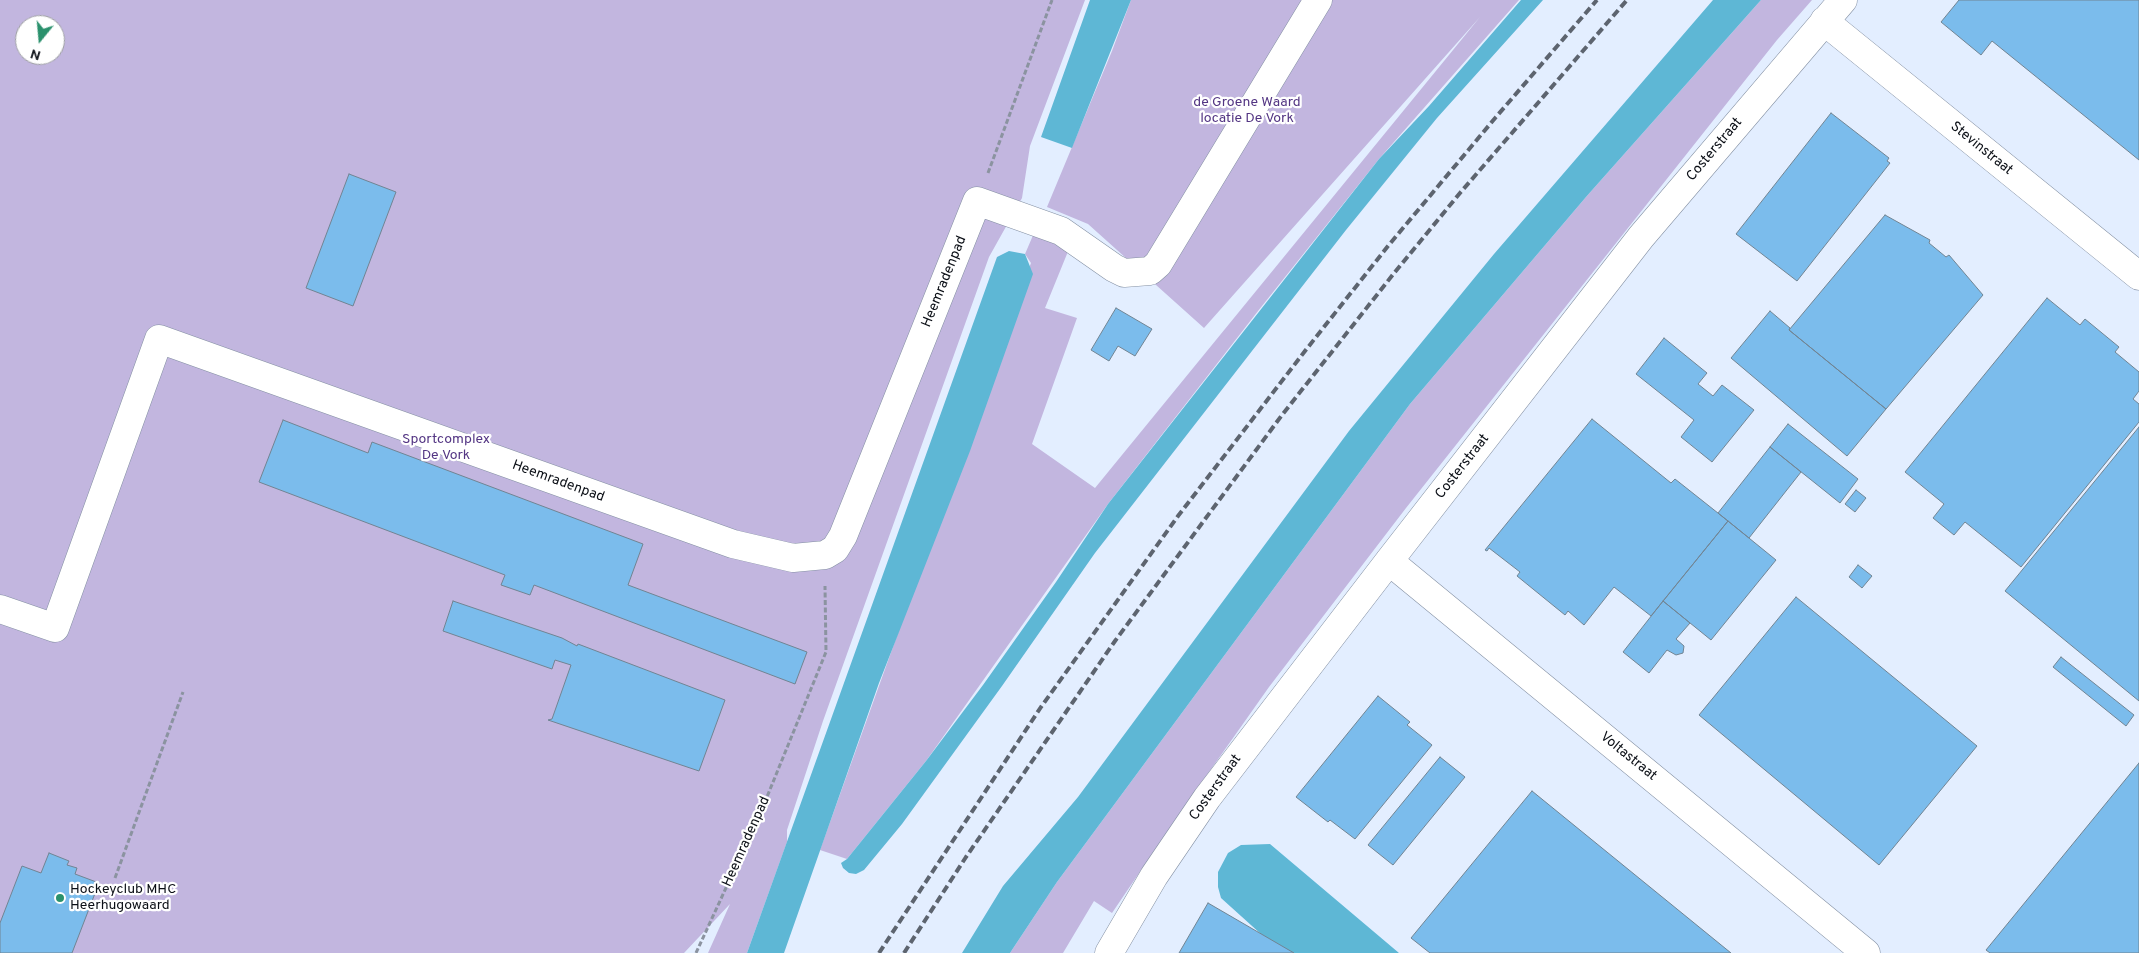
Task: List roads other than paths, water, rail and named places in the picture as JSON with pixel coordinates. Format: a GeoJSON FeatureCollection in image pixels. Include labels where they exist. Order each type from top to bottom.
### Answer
{"type":"FeatureCollection","features":[{"type":"Feature","properties":{"kind":"street","name":"Heemradenpad"},"geometry":{"type":"LineString","coordinates":[[0,609],[55,628],[159,340],[733,544],[793,558],[825,555],[835,548],[843,536],[978,201],[1061,232],[1124,273],[1150,271],[1158,264],[1318,0]]}},
{"type":"Feature","properties":{"kind":"street","name":"Costerstraat"},"geometry":{"type":"LineString","coordinates":[[1109,953],[1154,876],[1207,798],[1641,237],[1843,0]]}},
{"type":"Feature","properties":{"kind":"street","name":"Stevinstraat"},"geometry":{"type":"LineString","coordinates":[[1824,21],[2139,276]]}},
{"type":"Feature","properties":{"kind":"street","name":"Voltastraat"},"geometry":{"type":"LineString","coordinates":[[1389,562],[1866,953]]}},
{"type":"Feature","properties":{"kind":"water"},"geometry":{"type":"Polygon","coordinates":[[[1090,0],[1131,0],[1072,148],[1041,137],[1090,0]]]}},
{"type":"Feature","properties":{"kind":"water"},"geometry":{"type":"Polygon","coordinates":[[[1521,0],[1543,0],[1437,118],[1346,230],[1095,553],[902,824],[864,870],[856,874],[849,873],[843,868],[841,863],[847,859],[926,761],[983,685],[1056,582],[1108,504],[1379,159],[1429,106],[1521,0]]]}},
{"type":"Feature","properties":{"kind":"water"},"geometry":{"type":"Polygon","coordinates":[[[1713,0],[1761,0],[1586,197],[1410,404],[1057,882],[1010,953],[962,953],[1003,886],[1078,797],[1349,431],[1494,254],[1713,0]]]}},
{"type":"Feature","properties":{"kind":"water"},"geometry":{"type":"Polygon","coordinates":[[[1009,251],[1025,254],[1033,274],[970,451],[879,683],[784,953],[747,953],[997,257],[1009,251]]]}},
{"type":"Feature","properties":{"kind":"water"},"geometry":{"type":"Polygon","coordinates":[[[1270,844],[1399,953],[1282,953],[1221,898],[1218,887],[1218,872],[1228,853],[1241,845],[1270,844]]]}},
{"type":"Feature","properties":{"kind":"railway"},"geometry":{"type":"LineString","coordinates":[[879,953],[1041,707],[1178,516],[1388,246],[1597,0]]}},
{"type":"Feature","properties":{"kind":"railway"},"geometry":{"type":"LineString","coordinates":[[904,953],[966,857],[1115,641],[1282,415],[1460,193],[1627,0]]}},
{"type":"Feature","properties":{"kind":"place","name":"Hockeyclub MHC Heerhugowaard"},"geometry":{"type":"Point","coordinates":[60,898]}},
{"type":"Feature","properties":{"kind":"park label","name":"de Groene Waard locatie De Vork"},"geometry":{"type":"Point","coordinates":[1247,112]}},
{"type":"Feature","properties":{"kind":"park label","name":"Sportcomplex De Vork"},"geometry":{"type":"Point","coordinates":[446,448]}}]}
